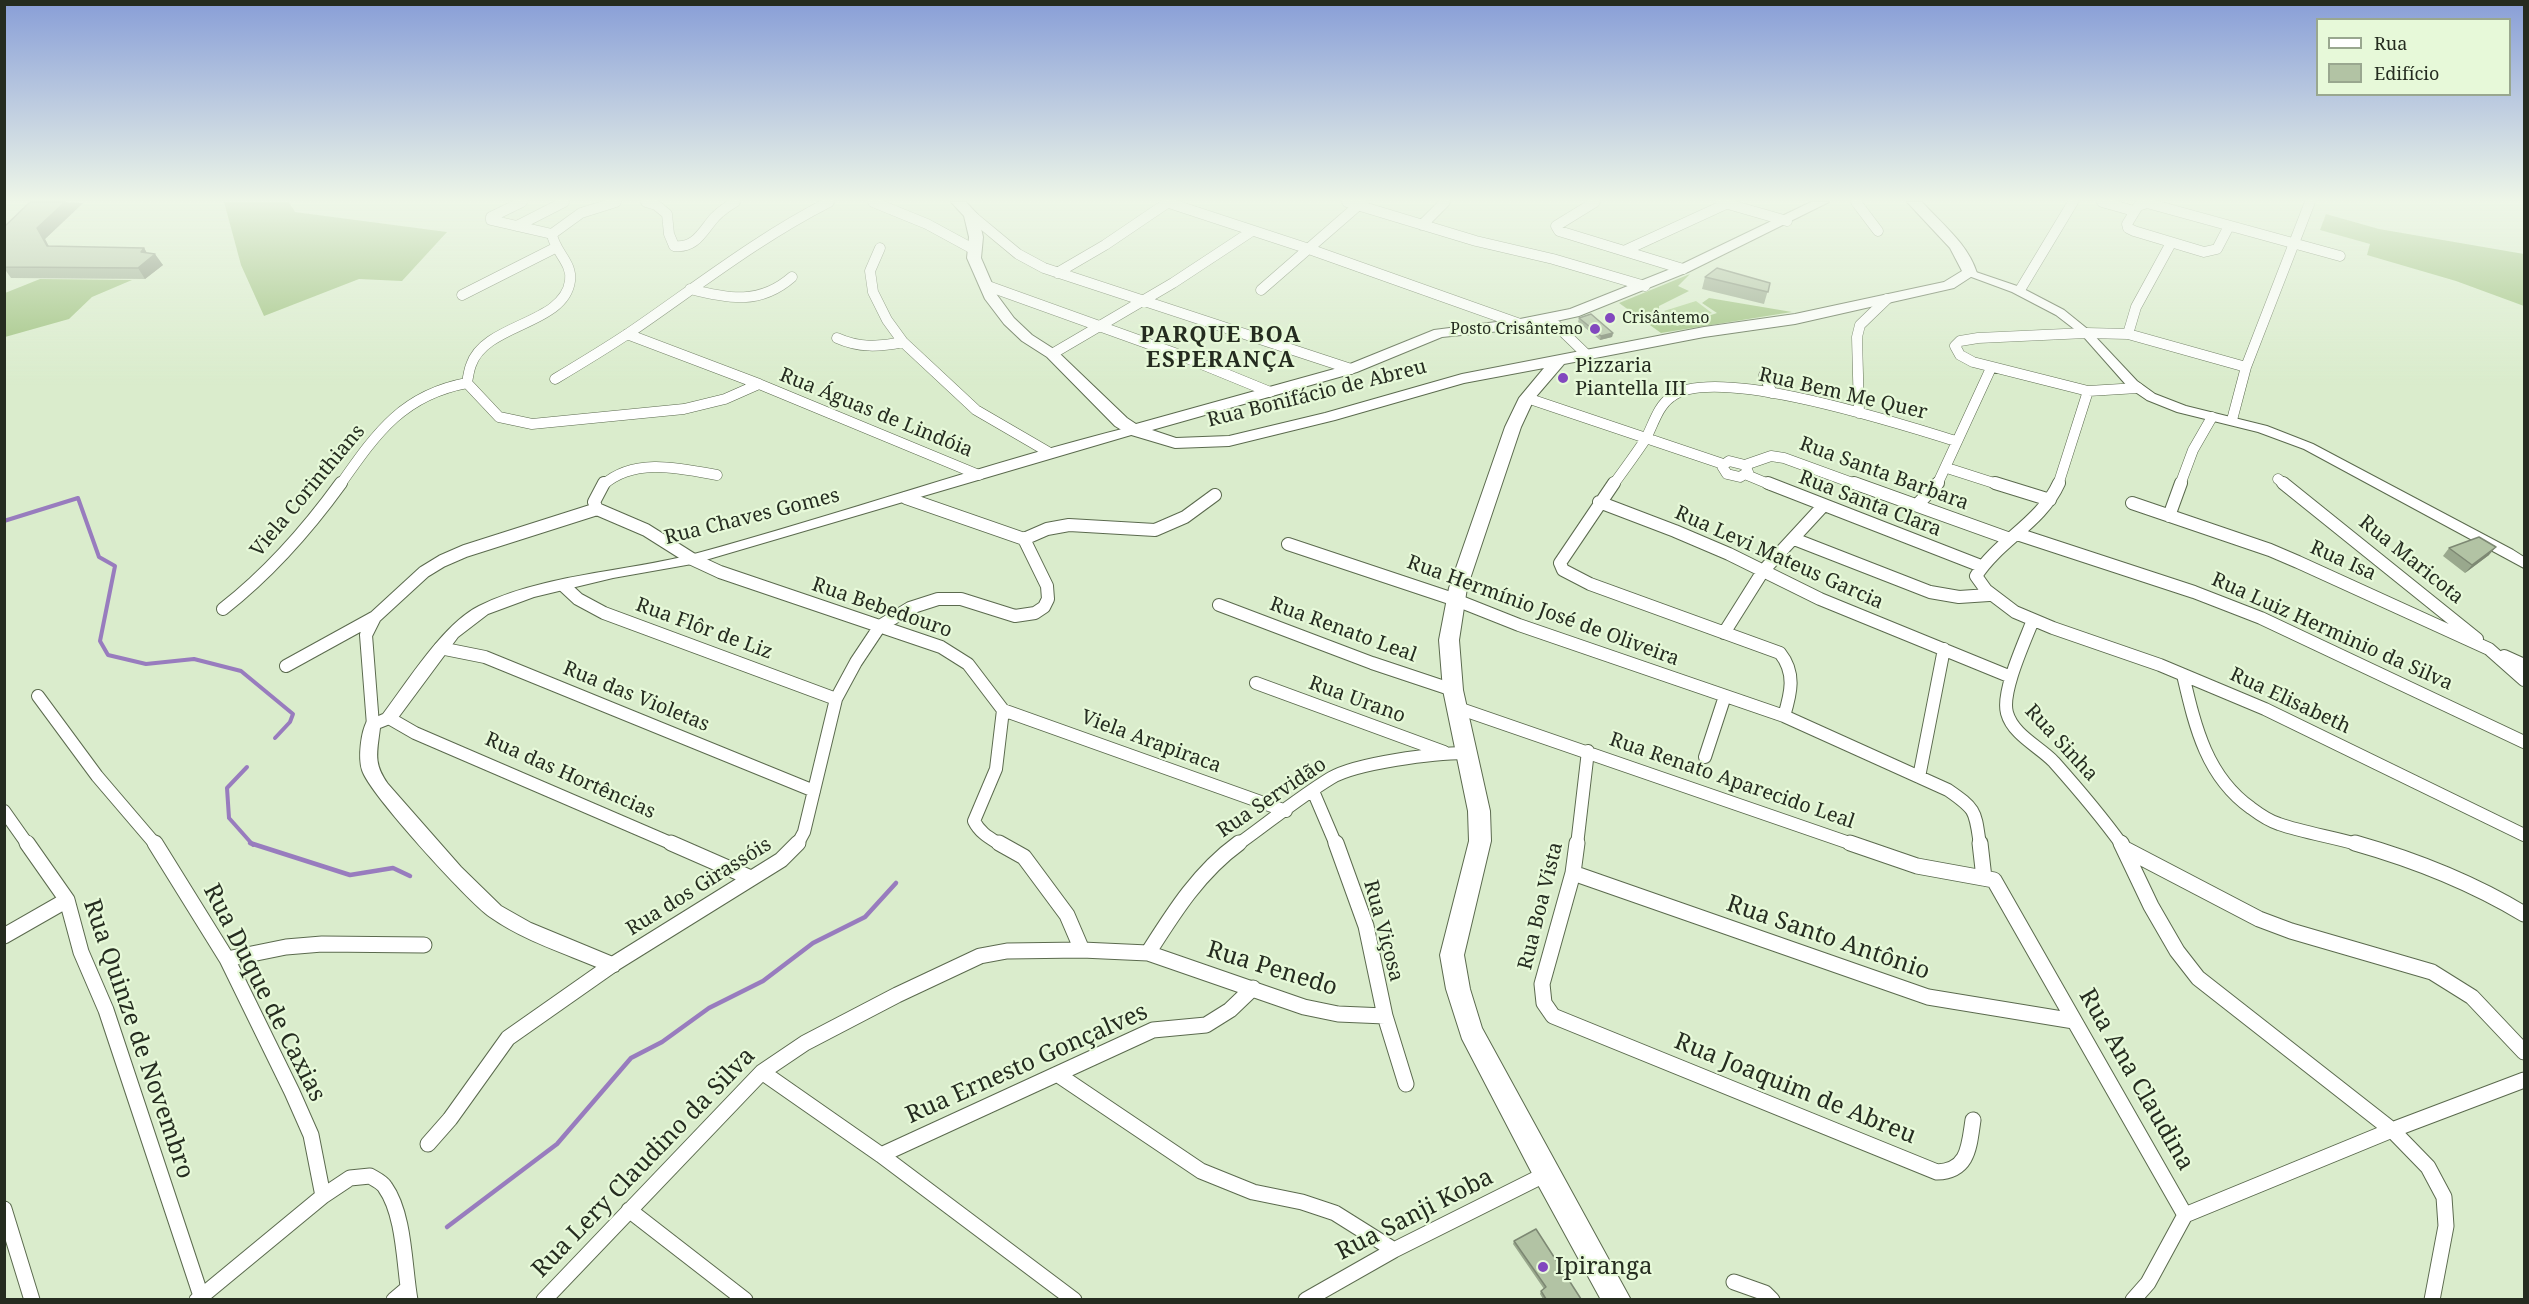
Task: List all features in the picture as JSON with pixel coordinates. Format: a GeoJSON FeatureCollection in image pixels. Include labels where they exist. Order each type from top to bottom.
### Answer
{"type":"FeatureCollection","features":[{"type":"Feature","properties":{"kind":"main road","name":"Rua Bonifácio de Abreu"},"geometry":{"type":"LineString","coordinates":[[976,263],[990,296],[1009,321],[1027,338],[1052,354],[1120,422],[1134,430],[1175,442],[1196,444],[1229,441],[1329,417],[1462,379],[1704,332],[1795,319],[1887,299],[1949,285],[1970,273]]}},
{"type":"Feature","properties":{"kind":"main road"},"geometry":{"type":"LineString","coordinates":[[1134,430],[1351,369],[1439,333],[1526,323],[1569,315],[1645,286],[1696,263]]}},
{"type":"Feature","properties":{"kind":"main road"},"geometry":{"type":"LineString","coordinates":[[1968,263],[1970,273]]}},
{"type":"Feature","properties":{"kind":"main road"},"geometry":{"type":"LineString","coordinates":[[1559,360],[1527,398],[1513,427],[1472,543],[1456,600],[1449,640],[1455,699],[1455,753],[1479,811],[1480,841],[1452,955],[1458,989],[1471,1031],[1546,1174],[1617,1299]]}},
{"type":"Feature","properties":{"kind":"main road"},"geometry":{"type":"LineString","coordinates":[[1499,372],[1521,383],[1527,398]]}},
{"type":"Feature","properties":{"kind":"street"},"geometry":{"type":"LineString","coordinates":[[462,295],[526,263]]}},
{"type":"Feature","properties":{"kind":"street"},"geometry":{"type":"LineString","coordinates":[[467,383],[467,371],[471,360],[481,349],[563,298],[571,281],[570,271],[565,263]]}},
{"type":"Feature","properties":{"kind":"street"},"geometry":{"type":"LineString","coordinates":[[555,379],[627,334],[730,263]]}},
{"type":"Feature","properties":{"kind":"street"},"geometry":{"type":"LineString","coordinates":[[874,263],[870,271],[873,292],[887,320],[903,342],[976,410],[1050,453]]}},
{"type":"Feature","properties":{"kind":"street"},"geometry":{"type":"LineString","coordinates":[[1036,263],[1057,273],[1351,369]]}},
{"type":"Feature","properties":{"kind":"street"},"geometry":{"type":"LineString","coordinates":[[1057,273],[1074,263]]}},
{"type":"Feature","properties":{"kind":"street"},"geometry":{"type":"LineString","coordinates":[[1052,354],[1101,327],[1202,263]]}},
{"type":"Feature","properties":{"kind":"street"},"geometry":{"type":"LineString","coordinates":[[1261,290],[1293,263]]}},
{"type":"Feature","properties":{"kind":"street"},"geometry":{"type":"LineString","coordinates":[[1350,263],[1526,323],[1556,325],[1587,354]]}},
{"type":"Feature","properties":{"kind":"street"},"geometry":{"type":"LineString","coordinates":[[1566,263],[1645,286]]}},
{"type":"Feature","properties":{"kind":"street"},"geometry":{"type":"LineString","coordinates":[[1665,263],[1683,269]]}},
{"type":"Feature","properties":{"kind":"street"},"geometry":{"type":"LineString","coordinates":[[2020,290],[2036,263]]}},
{"type":"Feature","properties":{"kind":"street"},"geometry":{"type":"LineString","coordinates":[[2128,334],[2136,307],[2160,263]]}},
{"type":"Feature","properties":{"kind":"street"},"geometry":{"type":"LineString","coordinates":[[2232,420],[2246,367],[2287,263]]}},
{"type":"Feature","properties":{"kind":"street"},"geometry":{"type":"LineString","coordinates":[[1970,273],[2020,290],[2054,309],[2086,333],[2138,388],[2164,403],[2279,434],[2332,458],[2524,562]]}},
{"type":"Feature","properties":{"kind":"street"},"geometry":{"type":"LineString","coordinates":[[690,289],[717,296],[746,298],[770,292],[792,277]]}},
{"type":"Feature","properties":{"kind":"street"},"geometry":{"type":"LineString","coordinates":[[985,285],[1177,354],[1270,392]]}},
{"type":"Feature","properties":{"kind":"street"},"geometry":{"type":"LineString","coordinates":[[1859,413],[1857,337],[1860,325],[1887,299]]}},
{"type":"Feature","properties":{"kind":"street"},"geometry":{"type":"LineString","coordinates":[[1556,325],[1569,315]]}},
{"type":"Feature","properties":{"kind":"street"},"geometry":{"type":"LineString","coordinates":[[2138,388],[2088,391],[2069,388],[1973,362],[1960,355],[1955,346],[1956,343],[1978,338],[2086,333],[2128,334],[2246,367]]}},
{"type":"Feature","properties":{"kind":"street","name":"Rua Águas de Lindóia"},"geometry":{"type":"LineString","coordinates":[[627,334],[726,386],[759,384]]}},
{"type":"Feature","properties":{"kind":"street"},"geometry":{"type":"LineString","coordinates":[[837,338],[870,348],[903,342]]}},
{"type":"Feature","properties":{"kind":"street"},"geometry":{"type":"LineString","coordinates":[[1917,505],[1938,484],[1947,468],[1956,441],[1991,368]]}},
{"type":"Feature","properties":{"kind":"street"},"geometry":{"type":"LineString","coordinates":[[1764,375],[1772,393]]}},
{"type":"Feature","properties":{"kind":"street","name":"Viela Corinthians"},"geometry":{"type":"LineString","coordinates":[[223,609],[256,580],[311,523],[369,445],[421,396],[448,386],[467,383]]}},
{"type":"Feature","properties":{"kind":"street","name":"Rua Águas de Lindóia"},"geometry":{"type":"LineString","coordinates":[[467,383],[499,417],[520,423],[684,410],[726,386],[759,384],[979,475]]}},
{"type":"Feature","properties":{"kind":"street","name":"Rua Bem Me Quer"},"geometry":{"type":"LineString","coordinates":[[1724,633],[1574,577],[1563,570],[1560,563],[1576,535],[1646,438],[1665,402],[1684,391],[1728,389],[1772,393],[1859,413],[1956,441]]}},
{"type":"Feature","properties":{"kind":"street"},"geometry":{"type":"LineString","coordinates":[[1989,595],[1976,576],[1981,566],[2014,537],[2050,500],[2063,470],[2088,391]]}},
{"type":"Feature","properties":{"kind":"street"},"geometry":{"type":"LineString","coordinates":[[1527,398],[1646,438]]}},
{"type":"Feature","properties":{"kind":"street"},"geometry":{"type":"LineString","coordinates":[[2169,516],[2193,450],[2212,417]]}},
{"type":"Feature","properties":{"kind":"street","name":"Rua Chaves Gomes"},"geometry":{"type":"LineString","coordinates":[[381,721],[461,625],[483,610],[531,593],[640,567],[692,559],[1134,430]]}},
{"type":"Feature","properties":{"kind":"street","name":"Rua Santa Clara"},"geometry":{"type":"LineString","coordinates":[[1646,438],[1723,464],[1722,469],[1727,474],[1740,477],[1746,470],[1823,506],[1981,566]]}},
{"type":"Feature","properties":{"kind":"street","name":"Rua Santa Barbara"},"geometry":{"type":"LineString","coordinates":[[1746,470],[1771,456],[1784,458],[2014,537]]}},
{"type":"Feature","properties":{"kind":"street"},"geometry":{"type":"LineString","coordinates":[[286,666],[375,617],[424,572],[442,561],[465,551],[597,509],[594,502],[598,489],[614,477],[636,468],[677,468],[717,475]]}},
{"type":"Feature","properties":{"kind":"street"},"geometry":{"type":"LineString","coordinates":[[1947,468],[2050,500]]}},
{"type":"Feature","properties":{"kind":"street","name":"Rua Maricota"},"geometry":{"type":"LineString","coordinates":[[2277,479],[2489,649],[2524,665]]}},
{"type":"Feature","properties":{"kind":"street"},"geometry":{"type":"LineString","coordinates":[[906,498],[1024,539],[1047,529],[1069,525],[1155,531],[1185,517],[1215,495]]}},
{"type":"Feature","properties":{"kind":"street","name":"Rua Levi Mateus Garcia"},"geometry":{"type":"LineString","coordinates":[[1599,502],[1675,531],[1837,606],[2011,677]]}},
{"type":"Feature","properties":{"kind":"street","name":"Rua Isa"},"geometry":{"type":"LineString","coordinates":[[2132,503],[2270,550],[2489,649],[2524,680]]}},
{"type":"Feature","properties":{"kind":"street"},"geometry":{"type":"LineString","coordinates":[[1784,716],[1791,683],[1792,670],[1789,662],[1780,653],[1724,633],[1763,571],[1823,506]]}},
{"type":"Feature","properties":{"kind":"street","name":"Rua Bebedouro"},"geometry":{"type":"LineString","coordinates":[[597,509],[646,530],[692,559],[750,583],[880,626],[956,655],[968,664],[1004,710]]}},
{"type":"Feature","properties":{"kind":"street","name":"Rua Luiz Herminio da Silva"},"geometry":{"type":"LineString","coordinates":[[2014,537],[2194,592],[2261,618],[2524,742]]}},
{"type":"Feature","properties":{"kind":"street"},"geometry":{"type":"LineString","coordinates":[[880,626],[910,608],[938,599],[962,599],[1015,616],[1035,613],[1044,608],[1048,599],[1047,586],[1024,539]]}},
{"type":"Feature","properties":{"kind":"street"},"geometry":{"type":"LineString","coordinates":[[1794,539],[1930,592],[1959,597],[1989,595]]}},
{"type":"Feature","properties":{"kind":"street","name":"Rua Hermínio José de Oliveira"},"geometry":{"type":"LineString","coordinates":[[1288,544],[1456,600],[1520,625],[1784,716]]}},
{"type":"Feature","properties":{"kind":"street","name":"Rua Flôr de Liz"},"geometry":{"type":"LineString","coordinates":[[564,586],[578,599],[604,613],[836,699]]}},
{"type":"Feature","properties":{"kind":"street","name":"Rua Elisabeth"},"geometry":{"type":"LineString","coordinates":[[1989,595],[2033,620],[2137,656],[2247,700],[2524,835]]}},
{"type":"Feature","properties":{"kind":"street","name":"Rua Renato Leal"},"geometry":{"type":"LineString","coordinates":[[1219,605],[1372,663],[1455,699]]}},
{"type":"Feature","properties":{"kind":"street"},"geometry":{"type":"LineString","coordinates":[[375,617],[366,635],[366,649],[381,721],[368,760],[370,771],[382,789],[455,872],[495,911],[525,928],[612,965]]}},
{"type":"Feature","properties":{"kind":"street","name":"Rua Sinha"},"geometry":{"type":"LineString","coordinates":[[2033,620],[2011,677],[2006,711],[2011,722],[2077,787],[2125,849]]}},
{"type":"Feature","properties":{"kind":"street","name":"Rua dos Girassóis"},"geometry":{"type":"LineString","coordinates":[[428,1144],[456,1112],[508,1038],[612,965],[781,860],[798,844],[804,832],[836,699],[856,662],[880,626]]}},
{"type":"Feature","properties":{"kind":"street","name":"Rua das Violetas"},"geometry":{"type":"LineString","coordinates":[[441,648],[485,657],[814,791]]}},
{"type":"Feature","properties":{"kind":"street"},"geometry":{"type":"LineString","coordinates":[[1919,777],[1944,649]]}},
{"type":"Feature","properties":{"kind":"street"},"geometry":{"type":"LineString","coordinates":[[2183,675],[2192,716],[2215,771],[2234,795],[2260,814],[2278,824],[2405,856],[2469,884],[2524,914]]}},
{"type":"Feature","properties":{"kind":"street","name":"Rua Urano"},"geometry":{"type":"LineString","coordinates":[[1256,683],[1455,753]]}},
{"type":"Feature","properties":{"kind":"street","name":"Rua Duque de Caxias"},"geometry":{"type":"LineString","coordinates":[[38,696],[97,776],[155,843],[227,959],[284,1074],[310,1135],[323,1196]]}},
{"type":"Feature","properties":{"kind":"street"},"geometry":{"type":"LineString","coordinates":[[1705,757],[1725,696]]}},
{"type":"Feature","properties":{"kind":"street","name":"Rua Renato Aparecido Leal"},"geometry":{"type":"LineString","coordinates":[[1455,699],[1588,751],[1917,866],[1990,880]]}},
{"type":"Feature","properties":{"kind":"street"},"geometry":{"type":"LineString","coordinates":[[1004,710],[996,769],[974,821],[978,829],[986,836],[1024,857],[1067,915],[1082,950]]}},
{"type":"Feature","properties":{"kind":"street","name":"Viela Arapiraca"},"geometry":{"type":"LineString","coordinates":[[1004,710],[1286,811]]}},
{"type":"Feature","properties":{"kind":"street","name":"Rua Ana Claudina"},"geometry":{"type":"LineString","coordinates":[[1784,716],[1948,790],[1970,805],[1976,815],[1990,880],[2185,1215]]}},
{"type":"Feature","properties":{"kind":"street","name":"Rua das Hortências"},"geometry":{"type":"LineString","coordinates":[[381,721],[443,743],[751,878]]}},
{"type":"Feature","properties":{"kind":"street","name":"Rua Boa Vista"},"geometry":{"type":"LineString","coordinates":[[1566,1023],[1553,1016],[1544,1003],[1542,984],[1573,873],[1588,751]]}},
{"type":"Feature","properties":{"kind":"street","name":"Rua Servidão"},"geometry":{"type":"LineString","coordinates":[[1148,953],[1183,898],[1218,858],[1332,777],[1356,768],[1455,753]]}},
{"type":"Feature","properties":{"kind":"street","name":"Rua Viçosa"},"geometry":{"type":"LineString","coordinates":[[1313,791],[1338,848],[1365,926],[1385,1016],[1406,1084]]}},
{"type":"Feature","properties":{"kind":"street","name":"Rua Quinze de Novembro"},"geometry":{"type":"LineString","coordinates":[[4,811],[67,900],[81,952],[106,1010],[199,1298]]}},
{"type":"Feature","properties":{"kind":"street"},"geometry":{"type":"LineString","coordinates":[[2125,849],[2259,919],[2291,931],[2432,972],[2472,997],[2524,1052]]}},
{"type":"Feature","properties":{"kind":"street"},"geometry":{"type":"LineString","coordinates":[[2125,849],[2151,906],[2177,951],[2198,978],[2391,1130],[2428,1167],[2444,1197],[2446,1226],[2432,1299]]}},
{"type":"Feature","properties":{"kind":"street","name":"Rua Santo Antônio"},"geometry":{"type":"LineString","coordinates":[[1573,873],[1928,997],[2074,1021]]}},
{"type":"Feature","properties":{"kind":"street"},"geometry":{"type":"LineString","coordinates":[[4,936],[67,900]]}},
{"type":"Feature","properties":{"kind":"street"},"geometry":{"type":"LineString","coordinates":[[227,959],[286,947],[321,944],[424,945]]}},
{"type":"Feature","properties":{"kind":"street","name":"Rua Lery Claudino da Silva"},"geometry":{"type":"LineString","coordinates":[[544,1299],[762,1072],[806,1043],[897,995],[980,956],[1007,951],[1082,950],[1148,953]]}},
{"type":"Feature","properties":{"kind":"street","name":"Rua Penedo"},"geometry":{"type":"LineString","coordinates":[[1148,953],[1304,1007],[1338,1014],[1385,1016]]}},
{"type":"Feature","properties":{"kind":"street","name":"Rua Ernesto Gonçalves"},"geometry":{"type":"LineString","coordinates":[[881,1155],[1153,1030],[1206,1025],[1230,1010],[1253,988]]}},
{"type":"Feature","properties":{"kind":"street","name":"Rua Joaquim de Abreu"},"geometry":{"type":"LineString","coordinates":[[1566,1023],[1937,1172],[1948,1173],[1957,1169],[1963,1162],[1968,1152],[1973,1120]]}},
{"type":"Feature","properties":{"kind":"street"},"geometry":{"type":"LineString","coordinates":[[762,1072],[881,1155],[1074,1299]]}},
{"type":"Feature","properties":{"kind":"street"},"geometry":{"type":"LineString","coordinates":[[1057,1074],[1201,1171],[1253,1192],[1302,1202],[1335,1213],[1394,1250]]}},
{"type":"Feature","properties":{"kind":"street"},"geometry":{"type":"LineString","coordinates":[[2133,1299],[2148,1283],[2185,1215],[2391,1130],[2524,1080]]}},
{"type":"Feature","properties":{"kind":"street"},"geometry":{"type":"LineString","coordinates":[[199,1298],[346,1179],[358,1174],[370,1173],[378,1177],[386,1186],[396,1214],[404,1296]]}},
{"type":"Feature","properties":{"kind":"street","name":"Rua Sanji Koba"},"geometry":{"type":"LineString","coordinates":[[1306,1299],[1394,1250],[1546,1174]]}},
{"type":"Feature","properties":{"kind":"street"},"geometry":{"type":"LineString","coordinates":[[4,1209],[32,1299]]}},
{"type":"Feature","properties":{"kind":"street"},"geometry":{"type":"LineString","coordinates":[[629,1210],[745,1299]]}},
{"type":"Feature","properties":{"kind":"street"},"geometry":{"type":"LineString","coordinates":[[1734,1282],[1769,1296],[1786,1299]]}},
{"type":"Feature","properties":{"kind":"green space"},"geometry":{"type":"Polygon","coordinates":[[[240,263],[419,263],[402,281],[359,279],[264,316],[240,263]]]}},
{"type":"Feature","properties":{"kind":"green space"},"geometry":{"type":"Polygon","coordinates":[[[2394,263],[2524,263],[2524,306],[2456,281],[2394,263]]]}},
{"type":"Feature","properties":{"kind":"green space"},"geometry":{"type":"Polygon","coordinates":[[[1690,274],[1678,286],[1689,291],[1659,306],[1659,311],[1677,326],[1717,313],[1702,303],[1709,298],[1792,312],[1661,333],[1619,303],[1690,274]]]}},
{"type":"Feature","properties":{"kind":"green space"},"geometry":{"type":"Polygon","coordinates":[[[40,279],[132,280],[92,297],[69,319],[5,337],[5,293],[40,279]]]}},
{"type":"Feature","properties":{"kind":"green space"},"geometry":{"type":"Polygon","coordinates":[[[1696,301],[1712,313],[1680,324],[1664,311],[1696,301]]]}},
{"type":"Feature","properties":{"kind":"building"},"geometry":{"type":"Polygon","coordinates":[[[4,263],[144,263],[138,268],[4,267],[4,263]]]}},
{"type":"Feature","properties":{"kind":"building"},"geometry":{"type":"Polygon","coordinates":[[[1717,268],[1770,283],[1768,292],[1705,277],[1717,268]]]}},
{"type":"Feature","properties":{"kind":"building"},"geometry":{"type":"Polygon","coordinates":[[[1591,314],[1613,333],[1601,336],[1579,318],[1591,314]]]}},
{"type":"Feature","properties":{"kind":"building"},"geometry":{"type":"Polygon","coordinates":[[[2479,537],[2496,547],[2472,565],[2449,548],[2479,537]]]}},
{"type":"Feature","properties":{"kind":"building","name":"Ipiranga"},"geometry":{"type":"Polygon","coordinates":[[[1536,1229],[1581,1299],[1546,1299],[1541,1291],[1546,1287],[1514,1241],[1536,1229]]]}},
{"type":"Feature","properties":{"kind":"waterway"},"geometry":{"type":"LineString","coordinates":[[4,521],[78,498],[99,557],[115,566],[100,641],[108,655],[146,664],[194,659],[241,671],[293,714],[290,722],[275,738]]}},
{"type":"Feature","properties":{"kind":"waterway"},"geometry":{"type":"LineString","coordinates":[[247,767],[227,788],[229,818],[252,844]]}},
{"type":"Feature","properties":{"kind":"waterway"},"geometry":{"type":"LineString","coordinates":[[252,844],[350,875],[393,868],[410,876]]}},
{"type":"Feature","properties":{"kind":"waterway"},"geometry":{"type":"LineString","coordinates":[[447,1227],[557,1144],[631,1058],[662,1042],[709,1008],[763,981],[813,943],[865,917],[896,883]]}},
{"type":"Feature","properties":{"kind":"place","name":"Crisântemo"},"geometry":{"type":"Point","coordinates":[1610,318]}},
{"type":"Feature","properties":{"kind":"place","name":"Posto Crisântemo"},"geometry":{"type":"Point","coordinates":[1595,329]}},
{"type":"Feature","properties":{"kind":"place","name":"Pizzaria Piantella III"},"geometry":{"type":"Point","coordinates":[1563,378]}},
{"type":"Feature","properties":{"kind":"place","name":"Ipiranga"},"geometry":{"type":"Point","coordinates":[1543,1267]}},
{"type":"Feature","properties":{"kind":"district","name":"PARQUE BOA ESPERANÇA"},"geometry":{"type":"Point","coordinates":[1221,348]}}]}
